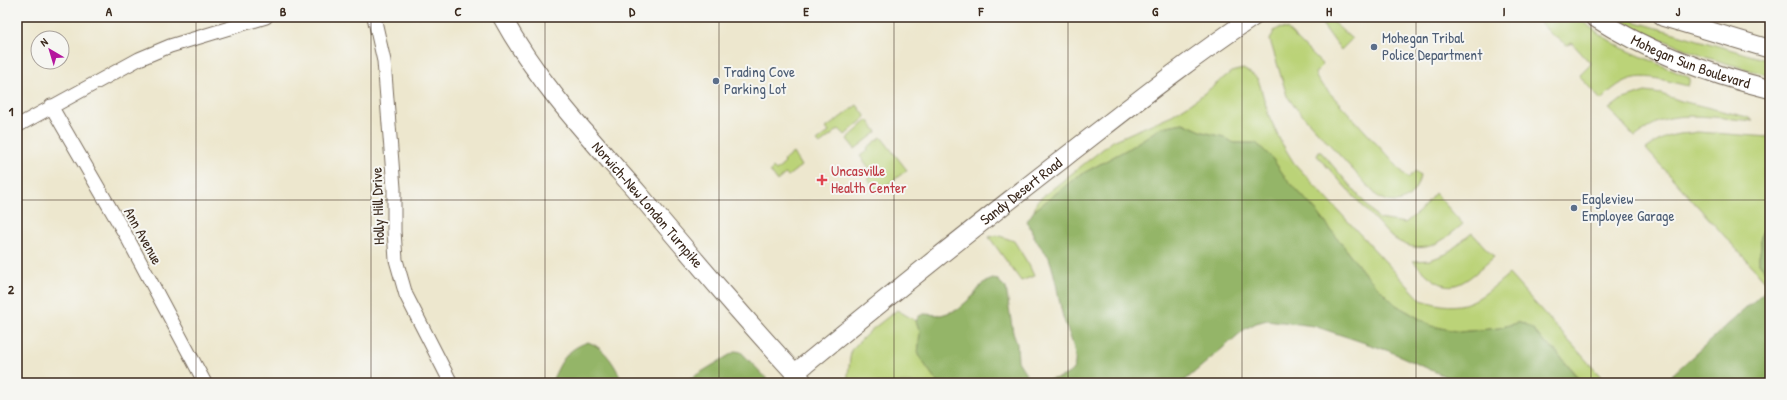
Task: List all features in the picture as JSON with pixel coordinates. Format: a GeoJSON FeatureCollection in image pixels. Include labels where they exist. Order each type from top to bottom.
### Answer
{"type":"FeatureCollection","features":[{"type":"Feature","properties":{"kind":"main road","name":"Norwich-New London Turnpike"},"geometry":{"type":"LineString","coordinates":[[502,17],[541,77],[575,121],[714,283],[800,378]]}},
{"type":"Feature","properties":{"kind":"main road","name":"Sandy Desert Road"},"geometry":{"type":"LineString","coordinates":[[800,378],[898,287],[1183,65],[1252,17]]}},
{"type":"Feature","properties":{"kind":"main road","name":"Mohegan Sun Boulevard"},"geometry":{"type":"LineString","coordinates":[[1594,17],[1630,38],[1665,54],[1736,80],[1770,89]]}},
{"type":"Feature","properties":{"kind":"main road","name":"Mohegan Sun Boulevard"},"geometry":{"type":"LineString","coordinates":[[1663,17],[1770,49]]}},
{"type":"Feature","properties":{"kind":"street"},"geometry":{"type":"LineString","coordinates":[[17,126],[139,59],[170,46],[266,17]]}},
{"type":"Feature","properties":{"kind":"street","name":"Holly Hill Drive"},"geometry":{"type":"LineString","coordinates":[[374,17],[384,61],[394,188],[396,260],[406,295],[451,383]]}},
{"type":"Feature","properties":{"kind":"street","name":"Ann Avenue"},"geometry":{"type":"LineString","coordinates":[[51,106],[128,239],[205,383]]}},
{"type":"Feature","properties":{"kind":"green space"},"geometry":{"type":"Polygon","coordinates":[[[1317,17],[1327,17],[1352,39],[1341,50],[1317,17]]]}},
{"type":"Feature","properties":{"kind":"green space"},"geometry":{"type":"Polygon","coordinates":[[[1535,17],[1576,17],[1622,48],[1690,78],[1688,86],[1642,77],[1622,83],[1601,100],[1579,76],[1591,64],[1572,43],[1567,45],[1552,35],[1535,17]]]}},
{"type":"Feature","properties":{"kind":"green space"},"geometry":{"type":"Polygon","coordinates":[[[1617,17],[1631,19],[1633,21],[1770,61],[1770,76],[1705,57],[1637,29],[1617,17]]]}},
{"type":"Feature","properties":{"kind":"green space"},"geometry":{"type":"Polygon","coordinates":[[[1279,28],[1287,29],[1323,65],[1315,73],[1317,79],[1408,178],[1416,171],[1420,176],[1418,184],[1405,199],[1393,202],[1378,197],[1295,107],[1287,96],[1270,40],[1274,31],[1279,28]]]}},
{"type":"Feature","properties":{"kind":"green space"},"geometry":{"type":"Polygon","coordinates":[[[1243,69],[1258,79],[1269,116],[1281,142],[1294,163],[1421,300],[1448,306],[1459,305],[1478,298],[1509,274],[1603,379],[1598,383],[1582,382],[1554,349],[1544,343],[1534,330],[1520,322],[1499,328],[1460,332],[1432,326],[1396,305],[1365,274],[1318,213],[1285,177],[1272,158],[1256,143],[1234,143],[1224,137],[1203,132],[1183,123],[1162,127],[1126,150],[1078,176],[1034,211],[1037,201],[1113,141],[1172,115],[1197,99],[1231,72],[1243,69]]]}},
{"type":"Feature","properties":{"kind":"green space"},"geometry":{"type":"Polygon","coordinates":[[[1645,92],[1661,94],[1681,101],[1747,117],[1753,121],[1689,116],[1670,118],[1660,121],[1635,137],[1609,109],[1621,100],[1645,92]]]}},
{"type":"Feature","properties":{"kind":"green space"},"geometry":{"type":"Polygon","coordinates":[[[857,105],[866,117],[845,135],[839,129],[820,144],[817,141],[829,132],[826,128],[857,105]]]}},
{"type":"Feature","properties":{"kind":"green space"},"geometry":{"type":"Polygon","coordinates":[[[868,120],[877,132],[855,149],[847,139],[868,120]]]}},
{"type":"Feature","properties":{"kind":"green space"},"geometry":{"type":"Polygon","coordinates":[[[1183,123],[1203,132],[1224,137],[1234,143],[1256,143],[1272,158],[1285,177],[1318,213],[1365,274],[1396,305],[1432,326],[1460,332],[1499,328],[1520,322],[1525,324],[1534,330],[1544,343],[1554,349],[1582,383],[1460,383],[1389,351],[1314,326],[1267,320],[1256,323],[1245,329],[1182,383],[938,383],[918,355],[920,332],[916,321],[919,316],[924,314],[941,315],[957,310],[973,296],[983,283],[993,279],[998,280],[1006,288],[1013,333],[1017,344],[1018,361],[1030,380],[1054,379],[1071,371],[1074,367],[1075,361],[1074,348],[1063,317],[1049,258],[1036,240],[1027,221],[1034,211],[1078,176],[1126,150],[1162,127],[1183,123]]]}},
{"type":"Feature","properties":{"kind":"green space"},"geometry":{"type":"Polygon","coordinates":[[[1697,132],[1770,137],[1770,226],[1767,226],[1761,235],[1759,257],[1759,263],[1770,277],[1765,281],[1646,149],[1666,137],[1677,134],[1697,132]]]}},
{"type":"Feature","properties":{"kind":"green space"},"geometry":{"type":"Polygon","coordinates":[[[881,137],[907,170],[878,192],[868,179],[874,174],[860,156],[868,150],[867,148],[881,137]]]}},
{"type":"Feature","properties":{"kind":"green space"},"geometry":{"type":"Polygon","coordinates":[[[1319,152],[1321,152],[1379,219],[1405,223],[1420,211],[1435,193],[1463,224],[1445,238],[1429,246],[1420,248],[1400,242],[1389,235],[1317,156],[1319,152]]]}},
{"type":"Feature","properties":{"kind":"green space"},"geometry":{"type":"Polygon","coordinates":[[[793,153],[801,166],[788,176],[785,174],[777,181],[770,171],[773,168],[776,171],[785,163],[783,161],[793,153]]]}},
{"type":"Feature","properties":{"kind":"green space"},"geometry":{"type":"Polygon","coordinates":[[[1767,226],[1770,226],[1770,277],[1759,263],[1761,235],[1767,226]]]}},
{"type":"Feature","properties":{"kind":"green space"},"geometry":{"type":"Polygon","coordinates":[[[1472,233],[1494,257],[1472,276],[1462,282],[1454,285],[1445,285],[1436,281],[1425,273],[1413,261],[1430,260],[1446,254],[1472,233]]]}},
{"type":"Feature","properties":{"kind":"green space"},"geometry":{"type":"Polygon","coordinates":[[[997,235],[1014,241],[1034,276],[1021,281],[989,237],[997,235]]]}},
{"type":"Feature","properties":{"kind":"green space"},"geometry":{"type":"Polygon","coordinates":[[[1770,277],[1770,383],[1663,383],[1764,292],[1770,277]]]}},
{"type":"Feature","properties":{"kind":"green space"},"geometry":{"type":"Polygon","coordinates":[[[897,310],[916,321],[920,332],[918,355],[938,383],[847,383],[851,350],[870,331],[897,310]]]}},
{"type":"Feature","properties":{"kind":"green space"},"geometry":{"type":"Polygon","coordinates":[[[588,342],[605,353],[614,365],[623,383],[551,383],[561,363],[569,353],[580,345],[588,342]]]}},
{"type":"Feature","properties":{"kind":"green space"},"geometry":{"type":"Polygon","coordinates":[[[736,351],[741,352],[771,383],[683,383],[736,351]]]}},
{"type":"Feature","properties":{"kind":"place","name":"Mohegan Tribal Police Department"},"geometry":{"type":"Point","coordinates":[1374,47]}},
{"type":"Feature","properties":{"kind":"place","name":"Trading Cove Parking Lot"},"geometry":{"type":"Point","coordinates":[716,81]}},
{"type":"Feature","properties":{"kind":"place","name":"Uncasville Health Center"},"geometry":{"type":"Point","coordinates":[822,180]}},
{"type":"Feature","properties":{"kind":"place","name":"Eagleview Employee Garage"},"geometry":{"type":"Point","coordinates":[1574,208]}}]}
